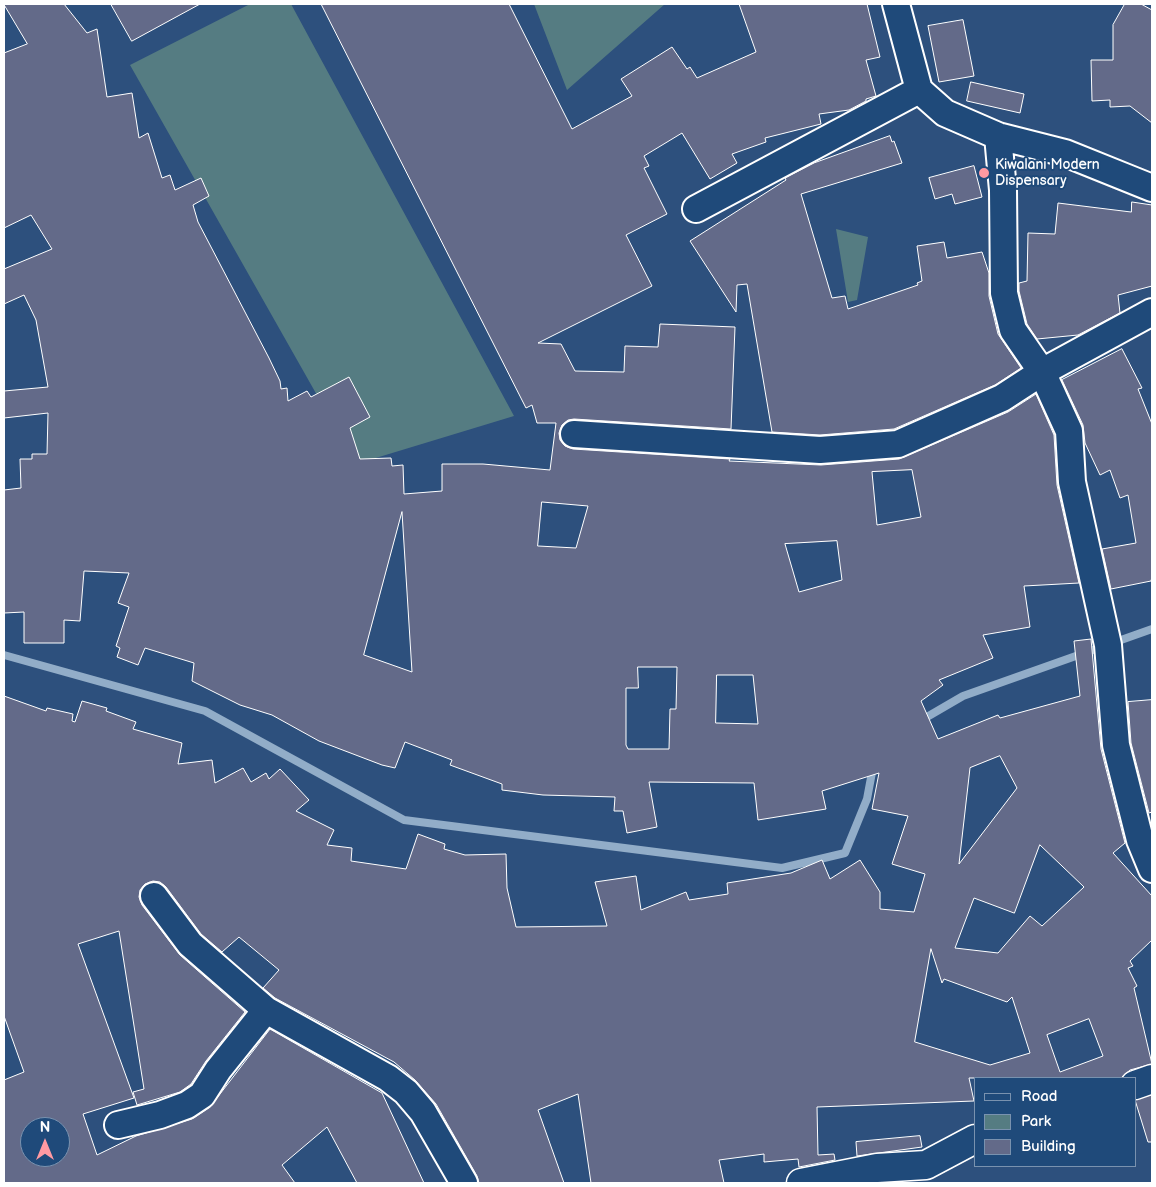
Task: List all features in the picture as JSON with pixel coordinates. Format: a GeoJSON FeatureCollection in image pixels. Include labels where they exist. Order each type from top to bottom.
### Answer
{"type":"FeatureCollection","features":[{"type":"Feature","properties":{"kind":"street"},"geometry":{"type":"LineString","coordinates":[[896,4],[919,90],[945,113],[998,136],[1065,153],[1152,188]]}},
{"type":"Feature","properties":{"kind":"street"},"geometry":{"type":"LineString","coordinates":[[696,209],[919,90]]}},
{"type":"Feature","properties":{"kind":"street"},"geometry":{"type":"LineString","coordinates":[[998,136],[1003,190],[1004,293],[1013,330],[1042,372],[1069,431],[1072,482],[1108,645],[1116,745],[1140,840],[1152,869]]}},
{"type":"Feature","properties":{"kind":"street"},"geometry":{"type":"LineString","coordinates":[[574,434],[820,450],[898,444],[1002,398],[1042,372],[1152,312]]}},
{"type":"Feature","properties":{"kind":"street"},"geometry":{"type":"LineString","coordinates":[[154,896],[190,944],[266,1010],[388,1078],[406,1092],[423,1112],[464,1183]]}},
{"type":"Feature","properties":{"kind":"street"},"geometry":{"type":"LineString","coordinates":[[118,1125],[160,1115],[187,1105],[202,1095],[218,1070],[266,1010]]}},
{"type":"Feature","properties":{"kind":"street"},"geometry":{"type":"LineString","coordinates":[[1136,1085],[1152,1079]]}},
{"type":"Feature","properties":{"kind":"street"},"geometry":{"type":"LineString","coordinates":[[801,1183],[880,1176],[926,1165],[974,1140]]}},
{"type":"Feature","properties":{"kind":"green space"},"geometry":{"type":"Polygon","coordinates":[[[250,4],[291,4],[514,416],[356,464],[130,65],[250,4]]]}},
{"type":"Feature","properties":{"kind":"green space"},"geometry":{"type":"Polygon","coordinates":[[[534,4],[665,4],[567,90],[534,4]]]}},
{"type":"Feature","properties":{"kind":"green space"},"geometry":{"type":"Polygon","coordinates":[[[836,229],[868,237],[857,300],[848,302],[836,229]]]}},
{"type":"Feature","properties":{"kind":"building"},"geometry":{"type":"Polygon","coordinates":[[[4,4],[64,4],[87,33],[97,29],[107,97],[132,93],[139,138],[148,133],[162,178],[170,175],[175,190],[201,178],[209,196],[193,205],[198,222],[269,358],[280,381],[281,389],[287,388],[288,401],[307,391],[311,397],[349,377],[370,417],[350,428],[360,459],[391,458],[392,466],[403,465],[404,494],[442,491],[442,464],[483,464],[550,470],[556,423],[537,423],[532,405],[526,408],[321,4],[509,4],[572,129],[632,96],[621,79],[672,47],[687,69],[690,67],[697,78],[756,52],[739,4],[867,4],[880,57],[866,60],[876,96],[866,99],[866,101],[849,110],[819,114],[821,124],[765,138],[766,142],[732,154],[737,163],[710,179],[682,133],[644,156],[649,166],[644,168],[667,214],[626,235],[652,286],[538,343],[561,344],[575,371],[624,372],[625,346],[658,347],[660,324],[735,327],[731,429],[574,419],[568,420],[562,425],[559,433],[560,440],[565,446],[573,449],[730,459],[729,461],[821,465],[899,459],[1008,412],[1036,394],[1054,435],[1057,485],[1079,583],[1024,586],[1030,627],[983,635],[993,658],[939,680],[943,685],[921,701],[938,739],[998,715],[1000,718],[1080,696],[1074,641],[1091,639],[1101,749],[1125,843],[1113,853],[1152,896],[1152,940],[1130,961],[1133,966],[1128,968],[1137,986],[1134,988],[1152,1064],[1130,1070],[1122,1077],[969,1078],[974,1101],[817,1107],[818,1155],[834,1154],[835,1160],[799,1167],[798,1159],[764,1162],[764,1154],[719,1160],[724,1183],[591,1183],[578,1094],[538,1110],[564,1183],[479,1183],[477,1176],[436,1104],[415,1080],[394,1062],[275,998],[263,988],[279,970],[239,937],[222,952],[201,934],[166,887],[160,882],[153,881],[145,884],[140,890],[139,897],[142,905],[180,955],[245,1012],[206,1061],[191,1084],[180,1092],[137,1105],[133,1092],[144,1089],[119,931],[78,944],[134,1098],[83,1114],[97,1155],[136,1136],[192,1119],[210,1107],[270,1029],[382,1093],[424,1183],[357,1183],[327,1127],[282,1165],[295,1183],[4,1183],[4,1080],[24,1072],[4,1016],[4,696],[46,711],[47,708],[73,714],[72,721],[75,722],[82,701],[107,708],[106,711],[136,722],[133,729],[182,743],[178,764],[212,760],[215,783],[243,768],[251,782],[266,773],[269,779],[280,769],[309,800],[296,811],[334,830],[327,845],[352,848],[351,861],[406,869],[418,834],[445,844],[444,849],[465,855],[506,854],[507,888],[516,927],[607,926],[595,882],[636,876],[641,910],[686,892],[689,900],[728,894],[727,883],[791,873],[822,860],[830,879],[860,860],[880,892],[880,909],[914,912],[925,874],[892,864],[908,816],[872,809],[879,773],[822,791],[826,809],[758,820],[754,783],[649,782],[657,827],[627,833],[623,811],[614,811],[615,797],[543,795],[502,790],[502,784],[450,765],[452,760],[405,742],[395,768],[382,765],[319,741],[272,715],[240,705],[192,681],[194,663],[145,648],[138,665],[117,657],[120,648],[116,646],[129,607],[118,603],[129,573],[84,571],[80,621],[64,620],[64,643],[24,643],[24,612],[4,613],[4,490],[21,488],[20,459],[32,459],[32,454],[47,454],[48,413],[4,418],[4,391],[48,387],[36,320],[24,295],[4,304],[4,269],[52,249],[31,215],[4,228],[4,53],[27,44],[4,4]],[[912,470],[872,472],[877,525],[921,517],[912,470]],[[542,502],[538,546],[576,548],[588,506],[542,502]],[[402,512],[364,655],[412,672],[402,512]],[[837,541],[785,544],[799,592],[842,580],[837,541]],[[638,667],[638,688],[626,688],[626,745],[628,749],[669,749],[670,709],[676,709],[677,667],[638,667]],[[717,675],[716,723],[758,724],[753,675],[717,675]],[[1000,756],[970,768],[959,864],[1017,788],[1000,756]],[[1040,845],[1014,913],[974,898],[955,948],[998,953],[1030,916],[1042,926],[1084,887],[1040,845]],[[931,949],[915,1042],[990,1065],[1030,1053],[1012,997],[1007,1002],[944,979],[942,983],[931,949]],[[1089,1019],[1047,1035],[1060,1072],[1103,1056],[1089,1019]]]}},
{"type":"Feature","properties":{"kind":"building"},"geometry":{"type":"Polygon","coordinates":[[[111,4],[200,4],[132,41],[111,4]]]}},
{"type":"Feature","properties":{"kind":"building"},"geometry":{"type":"Polygon","coordinates":[[[1125,4],[1141,4],[1152,10],[1152,123],[1130,106],[1110,107],[1110,100],[1092,101],[1091,60],[1113,60],[1113,25],[1125,4]]]}},
{"type":"Feature","properties":{"kind":"building"},"geometry":{"type":"Polygon","coordinates":[[[963,20],[974,76],[939,82],[928,26],[963,20]]]}},
{"type":"Feature","properties":{"kind":"building"},"geometry":{"type":"Polygon","coordinates":[[[971,82],[1024,94],[1020,113],[967,101],[971,82]]]}},
{"type":"Feature","properties":{"kind":"building"},"geometry":{"type":"Polygon","coordinates":[[[890,136],[892,142],[894,141],[902,163],[801,194],[832,298],[845,296],[848,309],[918,285],[917,283],[922,281],[917,246],[944,242],[947,258],[982,252],[989,273],[989,296],[998,334],[1021,368],[995,385],[894,429],[820,435],[772,432],[747,284],[737,285],[736,312],[690,241],[786,180],[785,178],[814,163],[890,136]]]}},
{"type":"Feature","properties":{"kind":"building"},"geometry":{"type":"Polygon","coordinates":[[[974,166],[982,197],[955,204],[952,194],[935,199],[929,178],[974,166]]]}},
{"type":"Feature","properties":{"kind":"building"},"geometry":{"type":"Polygon","coordinates":[[[1132,202],[1152,205],[1152,286],[1118,295],[1120,313],[1078,335],[1037,339],[1027,324],[1019,291],[1019,283],[1027,281],[1028,233],[1055,234],[1058,203],[1131,212],[1132,202]]]}},
{"type":"Feature","properties":{"kind":"building"},"geometry":{"type":"Polygon","coordinates":[[[1122,349],[1142,388],[1138,389],[1152,424],[1152,577],[1151,581],[1111,589],[1102,549],[1136,543],[1128,495],[1120,498],[1110,470],[1100,475],[1085,443],[1083,425],[1062,380],[1122,349]]]}},
{"type":"Feature","properties":{"kind":"building"},"geometry":{"type":"Polygon","coordinates":[[[1152,700],[1152,812],[1149,813],[1131,743],[1128,702],[1152,700]]]}},
{"type":"Feature","properties":{"kind":"building"},"geometry":{"type":"Polygon","coordinates":[[[1152,1095],[1152,1142],[1148,1142],[1136,1100],[1152,1095]]]}},
{"type":"Feature","properties":{"kind":"building"},"geometry":{"type":"Polygon","coordinates":[[[920,1136],[922,1147],[857,1156],[856,1142],[920,1136]]]}},
{"type":"Feature","properties":{"kind":"waterway"},"geometry":{"type":"LineString","coordinates":[[920,721],[963,696],[1152,629]]}},
{"type":"Feature","properties":{"kind":"waterway"},"geometry":{"type":"LineString","coordinates":[[4,655],[205,711],[404,820],[782,868],[845,853],[867,799],[873,767]]}},
{"type":"Feature","properties":{"kind":"place","name":"Kiwalani Modern Dispensary"},"geometry":{"type":"Point","coordinates":[984,173]}}]}
